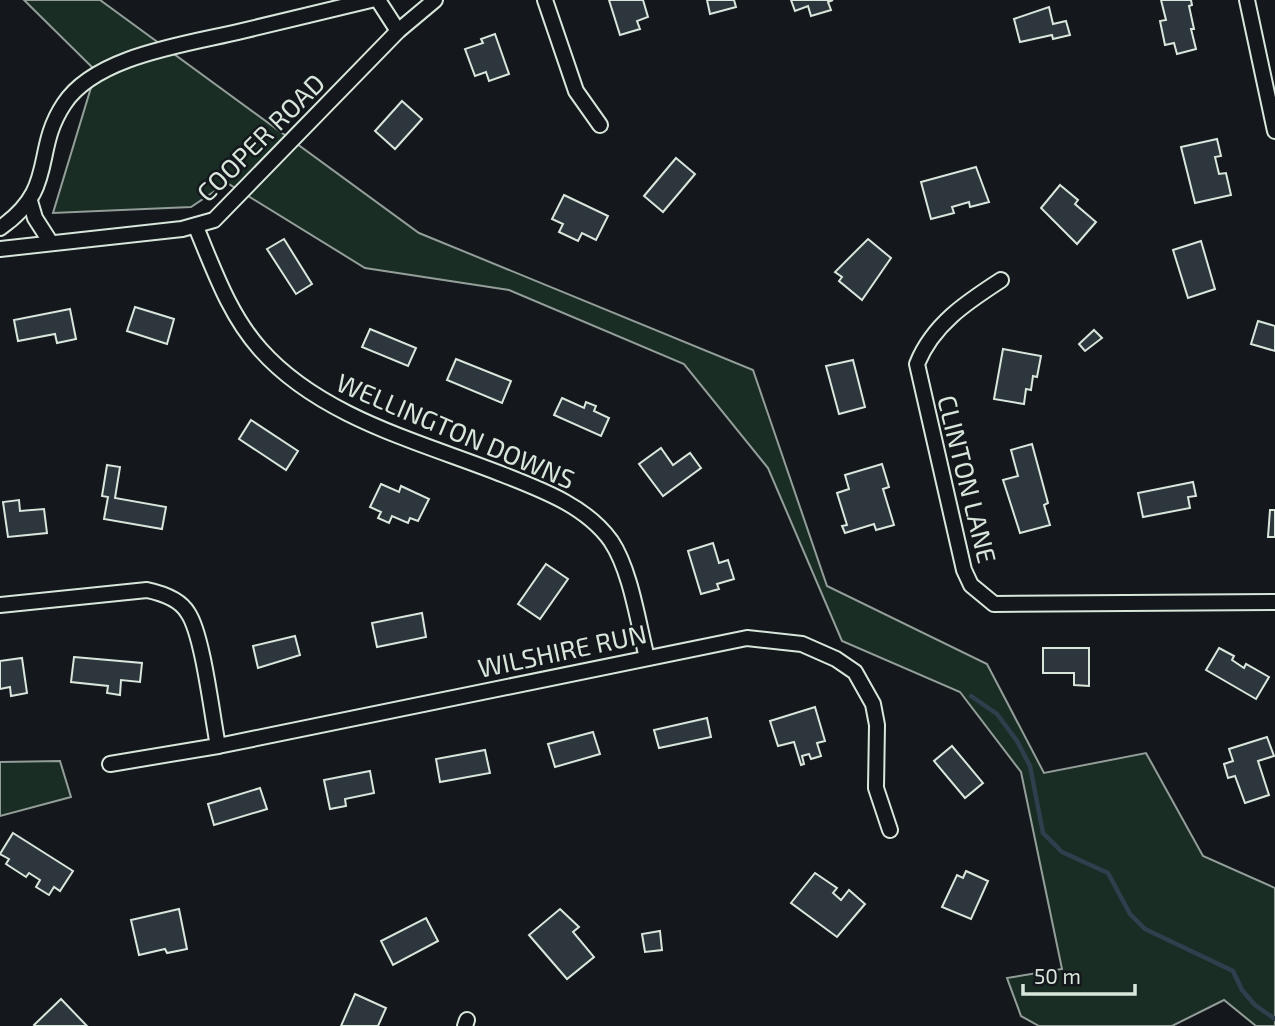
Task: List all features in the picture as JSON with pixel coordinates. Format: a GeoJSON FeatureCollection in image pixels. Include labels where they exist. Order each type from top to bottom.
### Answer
{"type":"FeatureCollection","features":[{"type":"Feature","properties":{"kind":"street"},"geometry":{"type":"LineString","coordinates":[[0,228],[30,201],[37,189],[54,123],[65,103],[90,79],[146,54],[371,0]]}},
{"type":"Feature","properties":{"kind":"street"},"geometry":{"type":"LineString","coordinates":[[378,0],[398,31]]}},
{"type":"Feature","properties":{"kind":"street","name":"COOPER ROAD"},"geometry":{"type":"LineString","coordinates":[[0,249],[196,227],[215,220],[398,31],[435,0]]}},
{"type":"Feature","properties":{"kind":"street"},"geometry":{"type":"LineString","coordinates":[[545,0],[576,91],[600,125]]}},
{"type":"Feature","properties":{"kind":"street"},"geometry":{"type":"LineString","coordinates":[[1247,0],[1275,131]]}},
{"type":"Feature","properties":{"kind":"street"},"geometry":{"type":"LineString","coordinates":[[30,201],[35,218],[51,243]]}},
{"type":"Feature","properties":{"kind":"street","name":"WELLINGTON DOWNS"},"geometry":{"type":"LineString","coordinates":[[196,227],[226,299],[260,349],[285,373],[344,412],[542,490],[579,510],[600,528],[611,542],[622,565],[647,658]]}},
{"type":"Feature","properties":{"kind":"street","name":"CLINTON LANE"},"geometry":{"type":"LineString","coordinates":[[1002,280],[951,315],[930,340],[917,364],[964,570],[971,584],[994,604],[1275,603]]}},
{"type":"Feature","properties":{"kind":"street"},"geometry":{"type":"LineString","coordinates":[[0,605],[146,590],[164,594],[188,612],[218,746]]}},
{"type":"Feature","properties":{"kind":"street","name":"WILSHIRE RUN"},"geometry":{"type":"LineString","coordinates":[[110,764],[218,746],[747,638],[802,644],[836,659],[855,673],[873,704],[877,724],[876,788],[890,830]]}},
{"type":"Feature","properties":{"kind":"green space"},"geometry":{"type":"Polygon","coordinates":[[[24,0],[100,0],[419,233],[753,370],[827,586],[987,664],[1044,773],[1146,753],[1203,856],[1275,888],[1275,1026],[1256,1026],[1224,1000],[1172,1026],[1039,1026],[1021,1016],[1007,978],[1062,969],[1021,772],[960,692],[842,641],[768,468],[684,364],[509,290],[365,268],[227,183],[191,207],[53,213],[96,71],[24,0]]]}},
{"type":"Feature","properties":{"kind":"green space"},"geometry":{"type":"Polygon","coordinates":[[[60,761],[71,797],[0,816],[0,762],[60,761]]]}},
{"type":"Feature","properties":{"kind":"building"},"geometry":{"type":"Polygon","coordinates":[[[609,0],[643,0],[648,17],[637,21],[640,29],[620,35],[609,0]]]}},
{"type":"Feature","properties":{"kind":"building"},"geometry":{"type":"Polygon","coordinates":[[[707,0],[734,0],[736,7],[710,14],[707,0]]]}},
{"type":"Feature","properties":{"kind":"building"},"geometry":{"type":"Polygon","coordinates":[[[791,0],[833,0],[828,2],[831,10],[811,16],[808,6],[795,11],[791,0]]]}},
{"type":"Feature","properties":{"kind":"building"},"geometry":{"type":"Polygon","coordinates":[[[1161,0],[1191,0],[1192,5],[1189,6],[1194,29],[1191,29],[1196,49],[1177,54],[1174,43],[1165,45],[1160,21],[1166,20],[1161,0]]]}},
{"type":"Feature","properties":{"kind":"building"},"geometry":{"type":"Polygon","coordinates":[[[1049,7],[1053,24],[1066,21],[1070,35],[1053,39],[1052,35],[1020,42],[1014,19],[1049,7]]]}},
{"type":"Feature","properties":{"kind":"building"},"geometry":{"type":"Polygon","coordinates":[[[495,34],[509,74],[489,81],[486,72],[475,76],[465,49],[483,43],[481,39],[495,34]]]}},
{"type":"Feature","properties":{"kind":"building"},"geometry":{"type":"Polygon","coordinates":[[[402,101],[422,119],[395,149],[375,131],[402,101]]]}},
{"type":"Feature","properties":{"kind":"building"},"geometry":{"type":"Polygon","coordinates":[[[1217,139],[1221,156],[1215,157],[1219,174],[1226,173],[1231,195],[1195,203],[1181,147],[1217,139]]]}},
{"type":"Feature","properties":{"kind":"building"},"geometry":{"type":"Polygon","coordinates":[[[676,158],[695,174],[663,212],[644,196],[676,158]]]}},
{"type":"Feature","properties":{"kind":"building"},"geometry":{"type":"Polygon","coordinates":[[[976,167],[989,202],[970,207],[969,202],[952,207],[954,213],[931,219],[921,182],[976,167]]]}},
{"type":"Feature","properties":{"kind":"building"},"geometry":{"type":"Polygon","coordinates":[[[1060,185],[1078,200],[1075,204],[1096,222],[1077,244],[1041,208],[1060,185]]]}},
{"type":"Feature","properties":{"kind":"building"},"geometry":{"type":"Polygon","coordinates":[[[564,195],[608,216],[596,240],[582,233],[578,241],[559,232],[563,224],[552,219],[564,195]]]}},
{"type":"Feature","properties":{"kind":"building"},"geometry":{"type":"Polygon","coordinates":[[[284,239],[312,284],[296,294],[267,249],[284,239]]]}},
{"type":"Feature","properties":{"kind":"building"},"geometry":{"type":"Polygon","coordinates":[[[868,239],[891,258],[862,300],[839,281],[842,277],[835,272],[868,239]]]}},
{"type":"Feature","properties":{"kind":"building"},"geometry":{"type":"Polygon","coordinates":[[[1201,241],[1215,289],[1188,298],[1173,250],[1201,241]]]}},
{"type":"Feature","properties":{"kind":"building"},"geometry":{"type":"Polygon","coordinates":[[[135,307],[174,319],[167,344],[127,331],[135,307]]]}},
{"type":"Feature","properties":{"kind":"building"},"geometry":{"type":"Polygon","coordinates":[[[70,309],[76,339],[57,343],[55,334],[18,341],[14,320],[70,309]]]}},
{"type":"Feature","properties":{"kind":"building"},"geometry":{"type":"Polygon","coordinates":[[[1258,321],[1275,326],[1275,351],[1251,344],[1258,321]]]}},
{"type":"Feature","properties":{"kind":"building"},"geometry":{"type":"Polygon","coordinates":[[[370,329],[416,348],[408,366],[362,347],[370,329]]]}},
{"type":"Feature","properties":{"kind":"building"},"geometry":{"type":"Polygon","coordinates":[[[1094,330],[1102,338],[1085,351],[1079,344],[1094,330]]]}},
{"type":"Feature","properties":{"kind":"building"},"geometry":{"type":"Polygon","coordinates":[[[1003,349],[1041,356],[1037,377],[1033,376],[1031,390],[1026,389],[1024,404],[994,399],[1003,349]]]}},
{"type":"Feature","properties":{"kind":"building"},"geometry":{"type":"Polygon","coordinates":[[[456,359],[511,381],[502,403],[447,380],[456,359]]]}},
{"type":"Feature","properties":{"kind":"building"},"geometry":{"type":"Polygon","coordinates":[[[853,360],[865,407],[839,414],[826,366],[853,360]]]}},
{"type":"Feature","properties":{"kind":"building"},"geometry":{"type":"Polygon","coordinates":[[[562,398],[584,408],[586,402],[596,406],[594,411],[609,418],[601,436],[554,415],[562,398]]]}},
{"type":"Feature","properties":{"kind":"building"},"geometry":{"type":"Polygon","coordinates":[[[251,420],[298,451],[286,470],[239,439],[251,420]]]}},
{"type":"Feature","properties":{"kind":"building"},"geometry":{"type":"Polygon","coordinates":[[[1032,444],[1048,503],[1044,505],[1050,525],[1020,533],[1003,480],[1018,476],[1011,450],[1032,444]]]}},
{"type":"Feature","properties":{"kind":"building"},"geometry":{"type":"Polygon","coordinates":[[[661,448],[673,465],[690,453],[701,468],[663,496],[639,464],[661,448]]]}},
{"type":"Feature","properties":{"kind":"building"},"geometry":{"type":"Polygon","coordinates":[[[882,464],[889,487],[883,489],[894,525],[876,530],[874,524],[845,533],[842,526],[847,525],[837,493],[849,489],[845,475],[882,464]]]}},
{"type":"Feature","properties":{"kind":"building"},"geometry":{"type":"Polygon","coordinates":[[[107,465],[120,467],[115,498],[166,507],[162,529],[104,519],[108,497],[102,496],[107,465]]]}},
{"type":"Feature","properties":{"kind":"building"},"geometry":{"type":"Polygon","coordinates":[[[1193,482],[1196,496],[1188,497],[1190,508],[1143,517],[1138,493],[1193,482]]]}},
{"type":"Feature","properties":{"kind":"building"},"geometry":{"type":"Polygon","coordinates":[[[381,484],[399,492],[401,486],[429,499],[418,521],[410,518],[408,523],[392,516],[389,523],[378,518],[381,512],[370,507],[381,484]]]}},
{"type":"Feature","properties":{"kind":"building"},"geometry":{"type":"Polygon","coordinates":[[[19,500],[20,511],[44,509],[47,533],[8,537],[3,502],[19,500]]]}},
{"type":"Feature","properties":{"kind":"building"},"geometry":{"type":"Polygon","coordinates":[[[1270,510],[1275,510],[1275,537],[1268,537],[1270,510]]]}},
{"type":"Feature","properties":{"kind":"building"},"geometry":{"type":"Polygon","coordinates":[[[713,543],[719,563],[728,560],[734,579],[717,584],[719,589],[701,594],[688,551],[713,543]]]}},
{"type":"Feature","properties":{"kind":"building"},"geometry":{"type":"Polygon","coordinates":[[[546,564],[568,579],[540,619],[518,604],[546,564]]]}},
{"type":"Feature","properties":{"kind":"building"},"geometry":{"type":"Polygon","coordinates":[[[422,613],[426,637],[377,647],[372,623],[422,613]]]}},
{"type":"Feature","properties":{"kind":"building"},"geometry":{"type":"Polygon","coordinates":[[[295,636],[300,655],[258,668],[253,646],[295,636]]]}},
{"type":"Feature","properties":{"kind":"building"},"geometry":{"type":"Polygon","coordinates":[[[1043,648],[1089,648],[1089,686],[1074,685],[1074,673],[1043,673],[1043,648]]]}},
{"type":"Feature","properties":{"kind":"building"},"geometry":{"type":"Polygon","coordinates":[[[1219,648],[1234,656],[1232,660],[1244,668],[1246,664],[1269,677],[1256,699],[1206,670],[1219,648]]]}},
{"type":"Feature","properties":{"kind":"building"},"geometry":{"type":"Polygon","coordinates":[[[74,657],[142,663],[140,682],[121,680],[120,695],[107,693],[108,686],[71,682],[74,657]]]}},
{"type":"Feature","properties":{"kind":"building"},"geometry":{"type":"Polygon","coordinates":[[[22,658],[27,693],[11,696],[10,687],[0,689],[0,661],[22,658]]]}},
{"type":"Feature","properties":{"kind":"building"},"geometry":{"type":"Polygon","coordinates":[[[815,707],[825,741],[817,743],[821,756],[811,759],[809,754],[802,756],[804,764],[801,765],[794,742],[778,746],[770,721],[815,707]]]}},
{"type":"Feature","properties":{"kind":"building"},"geometry":{"type":"Polygon","coordinates":[[[707,718],[711,737],[659,748],[654,730],[707,718]]]}},
{"type":"Feature","properties":{"kind":"building"},"geometry":{"type":"Polygon","coordinates":[[[593,732],[600,754],[555,767],[548,744],[593,732]]]}},
{"type":"Feature","properties":{"kind":"building"},"geometry":{"type":"Polygon","coordinates":[[[1267,737],[1274,756],[1258,761],[1269,795],[1245,803],[1235,776],[1228,778],[1224,764],[1233,761],[1229,749],[1267,737]]]}},
{"type":"Feature","properties":{"kind":"building"},"geometry":{"type":"Polygon","coordinates":[[[952,746],[983,783],[965,798],[934,761],[952,746]]]}},
{"type":"Feature","properties":{"kind":"building"},"geometry":{"type":"Polygon","coordinates":[[[485,750],[490,773],[440,782],[436,759],[485,750]]]}},
{"type":"Feature","properties":{"kind":"building"},"geometry":{"type":"Polygon","coordinates":[[[370,771],[374,793],[345,799],[346,806],[330,809],[324,780],[370,771]]]}},
{"type":"Feature","properties":{"kind":"building"},"geometry":{"type":"Polygon","coordinates":[[[260,788],[267,809],[214,825],[208,804],[260,788]]]}},
{"type":"Feature","properties":{"kind":"building"},"geometry":{"type":"Polygon","coordinates":[[[13,833],[73,871],[60,891],[54,887],[49,895],[36,887],[40,880],[29,873],[26,877],[6,864],[9,859],[0,854],[13,833]]]}},
{"type":"Feature","properties":{"kind":"building"},"geometry":{"type":"Polygon","coordinates":[[[966,871],[988,881],[971,919],[942,907],[957,875],[963,878],[966,871]]]}},
{"type":"Feature","properties":{"kind":"building"},"geometry":{"type":"Polygon","coordinates":[[[815,873],[837,888],[833,893],[841,900],[849,890],[865,904],[837,937],[791,903],[815,873]]]}},
{"type":"Feature","properties":{"kind":"building"},"geometry":{"type":"Polygon","coordinates":[[[179,909],[187,949],[167,953],[165,949],[139,955],[131,920],[179,909]]]}},
{"type":"Feature","properties":{"kind":"building"},"geometry":{"type":"Polygon","coordinates":[[[560,909],[579,927],[573,932],[594,957],[567,979],[529,935],[560,909]]]}},
{"type":"Feature","properties":{"kind":"building"},"geometry":{"type":"Polygon","coordinates":[[[426,918],[438,941],[393,965],[381,941],[426,918]]]}},
{"type":"Feature","properties":{"kind":"building"},"geometry":{"type":"Polygon","coordinates":[[[660,931],[662,950],[645,952],[642,934],[660,931]]]}},
{"type":"Feature","properties":{"kind":"building"},"geometry":{"type":"Polygon","coordinates":[[[355,994],[386,1008],[378,1026],[341,1026],[355,994]]]}},
{"type":"Feature","properties":{"kind":"building"},"geometry":{"type":"Polygon","coordinates":[[[61,999],[87,1026],[34,1025],[61,999]]]}},
{"type":"Feature","properties":{"kind":"waterway"},"geometry":{"type":"LineString","coordinates":[[971,696],[997,714],[1017,741],[1030,766],[1043,833],[1062,852],[1108,873],[1130,914],[1145,929],[1233,971],[1242,990],[1255,1005],[1275,1019]]}}]}
